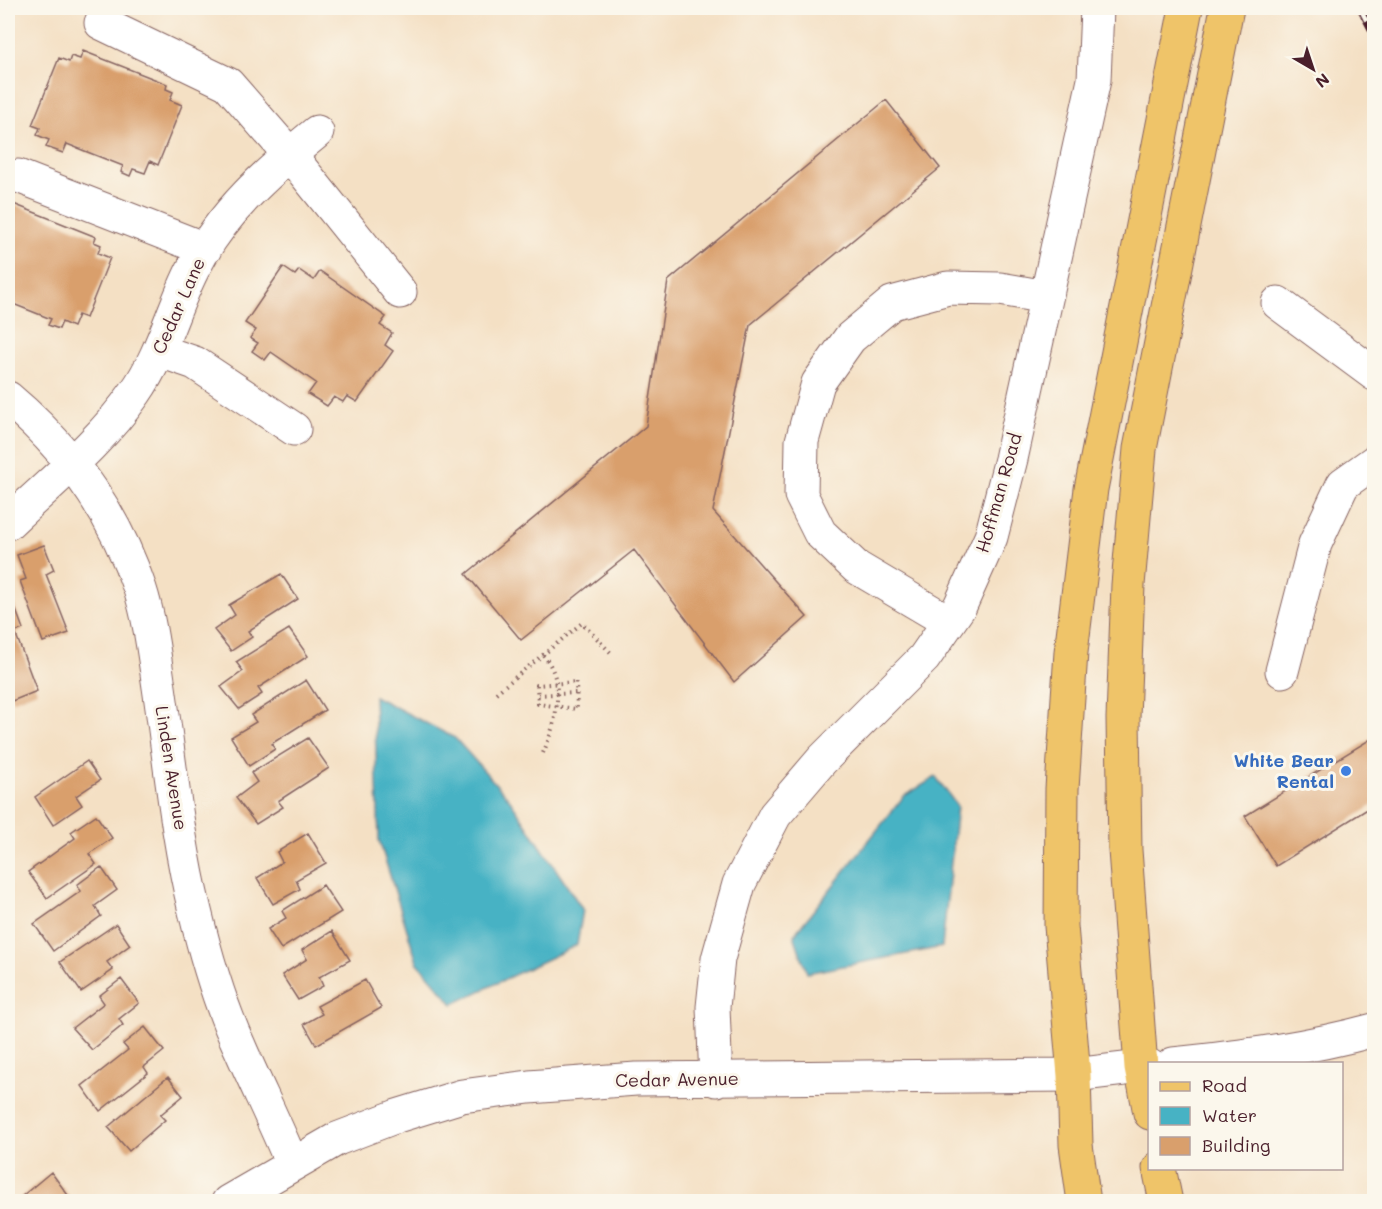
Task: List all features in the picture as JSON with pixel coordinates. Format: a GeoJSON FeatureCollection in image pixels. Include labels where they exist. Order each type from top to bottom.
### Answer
{"type":"FeatureCollection","features":[{"type":"Feature","properties":{"kind":"main road"},"geometry":{"type":"LineString","coordinates":[[1084,1202],[1076,1145],[1074,1075],[1061,926],[1062,789],[1071,652],[1090,489],[1186,8]]}},
{"type":"Feature","properties":{"kind":"main road"},"geometry":{"type":"LineString","coordinates":[[1154,1062],[1125,850],[1123,718],[1128,585],[1140,449],[1225,18]]}},
{"type":"Feature","properties":{"kind":"main road"},"geometry":{"type":"LineString","coordinates":[[1159,1170],[1166,1202]]}},
{"type":"Feature","properties":{"kind":"street","name":"Hoffman Road"},"geometry":{"type":"LineString","coordinates":[[716,1080],[713,1007],[718,959],[739,884],[775,815],[822,759],[924,658],[960,606],[991,537],[1094,80],[1097,8]]}},
{"type":"Feature","properties":{"kind":"street"},"geometry":{"type":"LineString","coordinates":[[100,23],[228,84],[290,155],[400,292]]}},
{"type":"Feature","properties":{"kind":"street","name":"Cedar Lane"},"geometry":{"type":"LineString","coordinates":[[8,522],[107,429],[129,402],[160,351],[193,269],[217,229],[244,196],[317,132]]}},
{"type":"Feature","properties":{"kind":"street"},"geometry":{"type":"LineString","coordinates":[[18,176],[205,249]]}},
{"type":"Feature","properties":{"kind":"street"},"geometry":{"type":"LineString","coordinates":[[949,622],[856,567],[820,533],[801,495],[802,441],[819,383],[850,338],[892,303],[948,288],[1000,289],[1046,297]]}},
{"type":"Feature","properties":{"kind":"street"},"geometry":{"type":"LineString","coordinates":[[1278,303],[1374,374]]}},
{"type":"Feature","properties":{"kind":"street"},"geometry":{"type":"LineString","coordinates":[[160,351],[195,363],[294,429]]}},
{"type":"Feature","properties":{"kind":"street","name":"Linden Avenue"},"geometry":{"type":"LineString","coordinates":[[8,398],[37,423],[72,461],[97,495],[121,540],[140,591],[152,642],[194,909],[213,980],[239,1047],[292,1164]]}},
{"type":"Feature","properties":{"kind":"street"},"geometry":{"type":"LineString","coordinates":[[1282,671],[1315,544],[1343,484],[1374,462]]}},
{"type":"Feature","properties":{"kind":"street","name":"Cedar Avenue"},"geometry":{"type":"LineString","coordinates":[[1186,1062],[1250,1056],[1329,1043],[1374,1030]]}},
{"type":"Feature","properties":{"kind":"street","name":"Cedar Avenue"},"geometry":{"type":"LineString","coordinates":[[228,1202],[337,1139],[397,1116],[462,1096],[529,1087],[636,1079],[1074,1075],[1148,1066]]}},
{"type":"Feature","properties":{"kind":"path"},"geometry":{"type":"LineString","coordinates":[[496,693],[582,623],[612,654]]}},
{"type":"Feature","properties":{"kind":"path"},"geometry":{"type":"LineString","coordinates":[[543,655],[549,662],[557,684],[554,729],[543,753]]}},
{"type":"Feature","properties":{"kind":"path"},"geometry":{"type":"LineString","coordinates":[[576,682],[577,709],[538,705],[537,685],[557,684],[576,682]]}},
{"type":"Feature","properties":{"kind":"path"},"geometry":{"type":"LineString","coordinates":[[538,695],[576,693]]}},
{"type":"Feature","properties":{"kind":"water"},"geometry":{"type":"Polygon","coordinates":[[[374,696],[455,738],[510,800],[583,910],[577,945],[453,1004],[417,962],[379,840],[374,696]]]}},
{"type":"Feature","properties":{"kind":"water"},"geometry":{"type":"Polygon","coordinates":[[[936,777],[957,806],[942,947],[807,973],[794,935],[904,796],[936,777]]]}},
{"type":"Feature","properties":{"kind":"building"},"geometry":{"type":"Polygon","coordinates":[[[83,51],[167,84],[166,89],[173,92],[170,100],[182,105],[158,165],[150,161],[145,173],[133,169],[130,176],[121,172],[123,166],[67,144],[63,153],[46,147],[49,140],[37,135],[40,128],[32,125],[59,58],[69,62],[71,56],[80,59],[83,51]]]}},
{"type":"Feature","properties":{"kind":"building"},"geometry":{"type":"Polygon","coordinates":[[[886,100],[940,168],[750,325],[713,511],[807,617],[734,682],[634,550],[521,640],[466,574],[646,426],[668,281],[886,100]]]}},
{"type":"Feature","properties":{"kind":"building"},"geometry":{"type":"Polygon","coordinates":[[[11,203],[96,237],[94,242],[101,245],[98,253],[110,258],[86,318],[78,315],[73,327],[62,322],[59,329],[48,325],[51,319],[8,302],[8,212],[11,203]]]}},
{"type":"Feature","properties":{"kind":"building"},"geometry":{"type":"Polygon","coordinates":[[[283,267],[295,275],[299,270],[314,280],[320,271],[386,317],[380,325],[392,333],[385,345],[393,351],[357,402],[347,396],[343,402],[334,397],[327,406],[308,394],[316,383],[271,352],[265,360],[252,351],[258,343],[250,338],[256,330],[245,323],[283,267]]]}},
{"type":"Feature","properties":{"kind":"building"},"geometry":{"type":"Polygon","coordinates":[[[44,545],[54,570],[46,574],[69,633],[43,642],[20,581],[26,579],[17,555],[44,545]]]}},
{"type":"Feature","properties":{"kind":"building"},"geometry":{"type":"Polygon","coordinates":[[[281,574],[298,599],[248,631],[252,637],[231,651],[214,630],[235,615],[229,605],[281,574]]]}},
{"type":"Feature","properties":{"kind":"building"},"geometry":{"type":"Polygon","coordinates":[[[13,602],[23,629],[15,632],[37,691],[12,701],[8,690],[8,604],[13,602]]]}},
{"type":"Feature","properties":{"kind":"building"},"geometry":{"type":"Polygon","coordinates":[[[289,629],[308,656],[258,688],[262,694],[239,709],[221,687],[243,671],[236,662],[289,629]]]}},
{"type":"Feature","properties":{"kind":"building"},"geometry":{"type":"Polygon","coordinates":[[[306,680],[325,710],[271,744],[275,749],[249,766],[231,737],[256,722],[251,715],[306,680]]]}},
{"type":"Feature","properties":{"kind":"building","name":"White Bear Rental"},"geometry":{"type":"Polygon","coordinates":[[[1374,737],[1374,805],[1276,866],[1245,816],[1374,737]]]}},
{"type":"Feature","properties":{"kind":"building"},"geometry":{"type":"Polygon","coordinates":[[[308,738],[329,768],[278,801],[283,807],[256,824],[236,798],[257,782],[251,773],[308,738]]]}},
{"type":"Feature","properties":{"kind":"building"},"geometry":{"type":"Polygon","coordinates":[[[87,761],[100,780],[76,796],[82,805],[53,825],[35,797],[87,761]]]}},
{"type":"Feature","properties":{"kind":"building"},"geometry":{"type":"Polygon","coordinates":[[[96,815],[112,838],[89,854],[96,864],[47,898],[28,872],[75,838],[71,832],[96,815]]]}},
{"type":"Feature","properties":{"kind":"building"},"geometry":{"type":"Polygon","coordinates":[[[308,833],[326,863],[296,880],[300,889],[273,904],[257,878],[282,862],[277,852],[308,833]]]}},
{"type":"Feature","properties":{"kind":"building"},"geometry":{"type":"Polygon","coordinates":[[[101,867],[117,890],[95,906],[101,916],[53,951],[34,924],[81,891],[77,885],[101,867]]]}},
{"type":"Feature","properties":{"kind":"building"},"geometry":{"type":"Polygon","coordinates":[[[323,885],[341,912],[281,949],[268,929],[286,918],[282,911],[323,885]]]}},
{"type":"Feature","properties":{"kind":"building"},"geometry":{"type":"Polygon","coordinates":[[[116,924],[130,945],[107,962],[113,970],[81,992],[60,962],[116,924]]]}},
{"type":"Feature","properties":{"kind":"building"},"geometry":{"type":"Polygon","coordinates":[[[332,931],[350,960],[319,977],[323,986],[298,1000],[282,975],[307,959],[302,950],[332,931]]]}},
{"type":"Feature","properties":{"kind":"building"},"geometry":{"type":"Polygon","coordinates":[[[121,979],[139,1003],[119,1019],[123,1025],[92,1050],[72,1028],[104,1003],[99,996],[121,979]]]}},
{"type":"Feature","properties":{"kind":"building"},"geometry":{"type":"Polygon","coordinates":[[[365,980],[381,1008],[316,1045],[304,1024],[322,1014],[317,1006],[365,980]]]}},
{"type":"Feature","properties":{"kind":"building"},"geometry":{"type":"Polygon","coordinates":[[[145,1027],[164,1051],[144,1067],[148,1073],[100,1111],[82,1086],[128,1050],[123,1044],[145,1027]]]}},
{"type":"Feature","properties":{"kind":"building"},"geometry":{"type":"Polygon","coordinates":[[[168,1077],[183,1096],[160,1115],[165,1120],[129,1151],[108,1127],[168,1077]]]}},
{"type":"Feature","properties":{"kind":"building"},"geometry":{"type":"Polygon","coordinates":[[[51,1172],[73,1202],[15,1202],[51,1172]]]}},
{"type":"Feature","properties":{"kind":"railway"},"geometry":{"type":"LineString","coordinates":[[1360,8],[1374,35]]}},
{"type":"Feature","properties":{"kind":"place","name":"White Bear Rental"},"geometry":{"type":"Point","coordinates":[1346,771]}}]}
